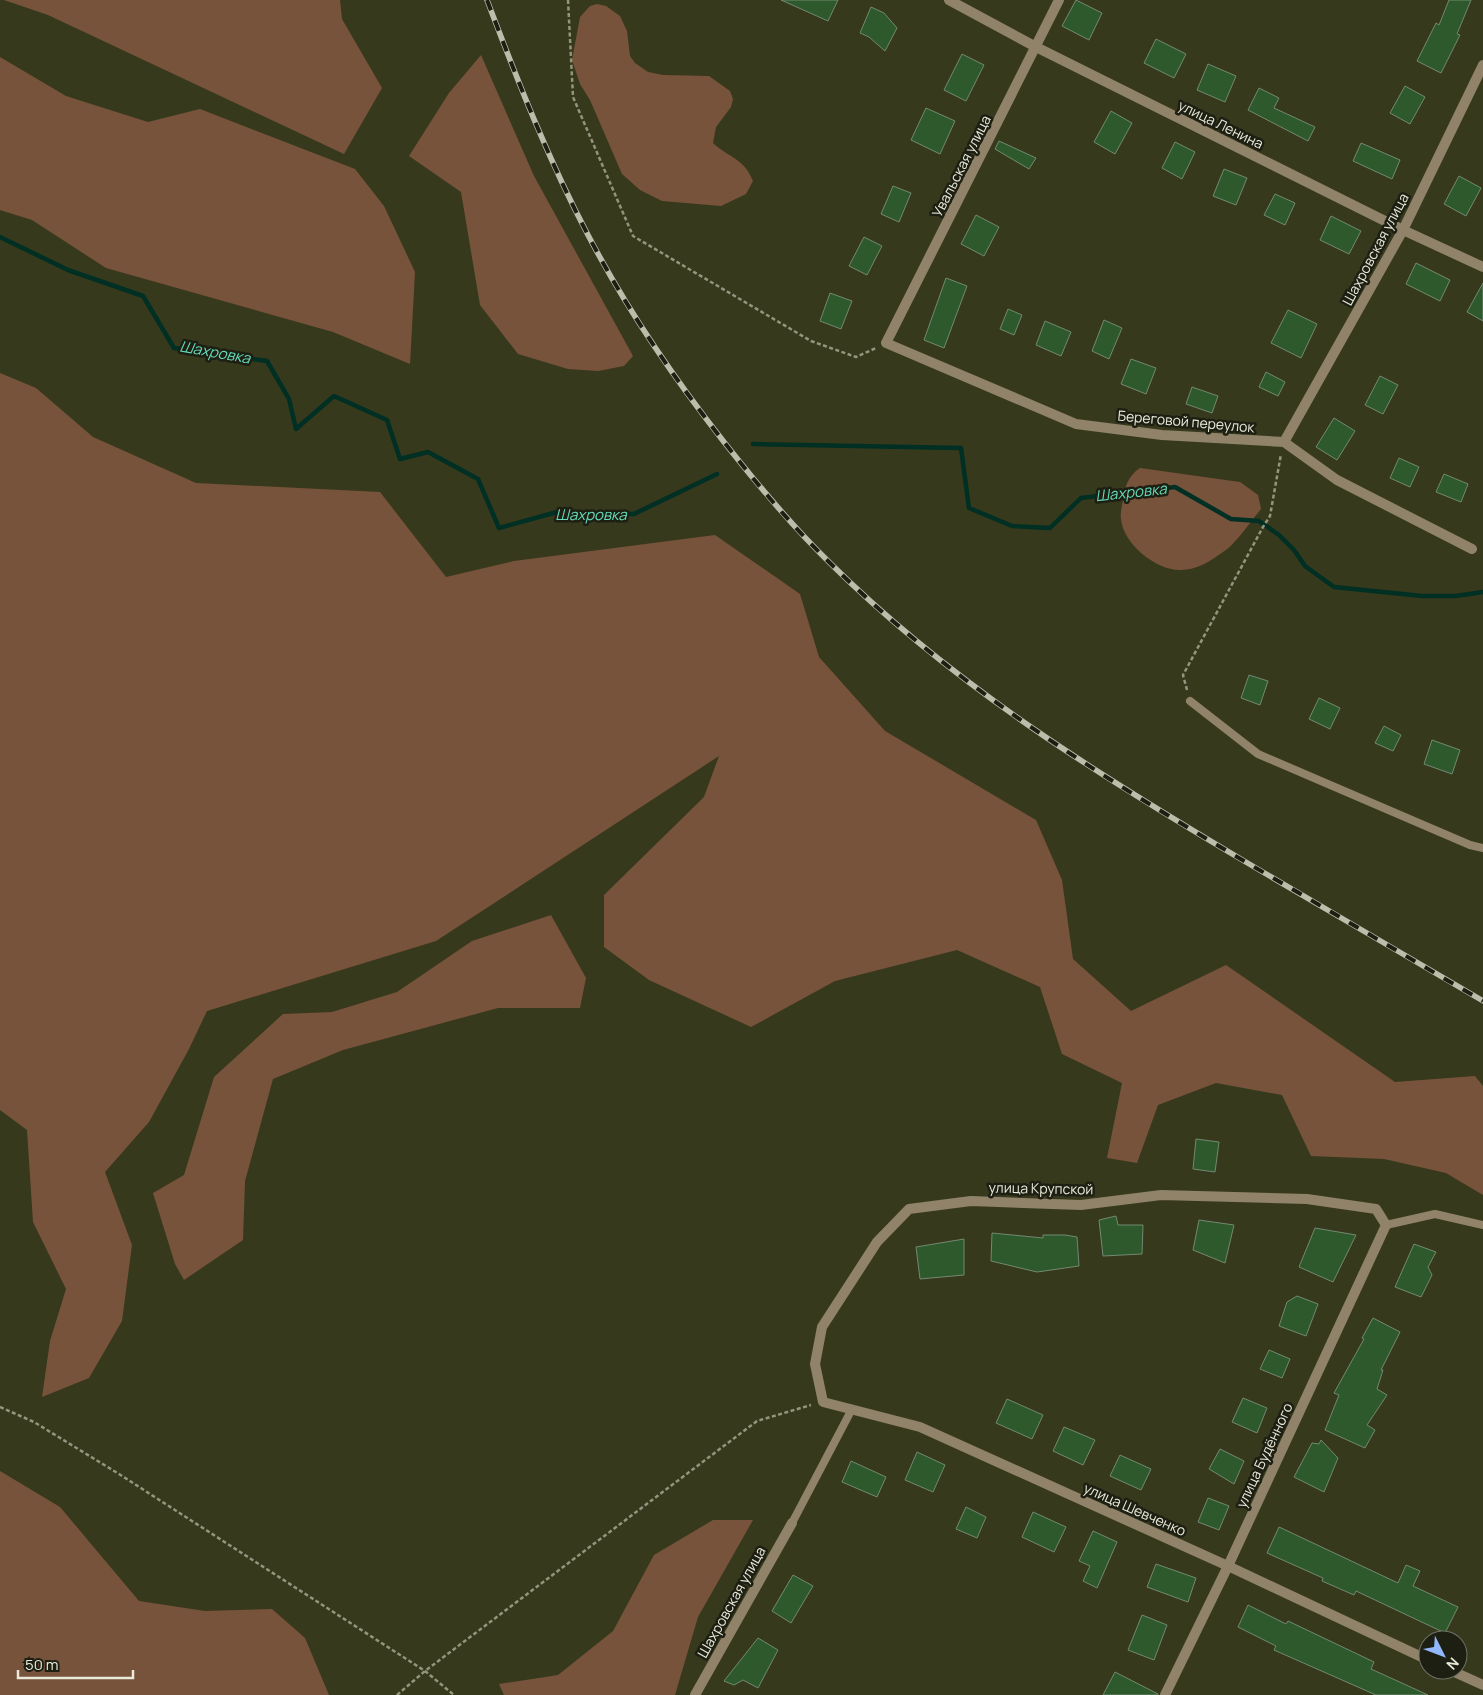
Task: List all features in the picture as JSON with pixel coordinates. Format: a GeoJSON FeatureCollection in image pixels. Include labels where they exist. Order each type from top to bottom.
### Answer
{"type":"FeatureCollection","features":[{"type":"Feature","properties":{"kind":"street","name":"улица Ленина"},"geometry":{"type":"LineString","coordinates":[[949,0],[1036,47],[1403,230],[1483,267]]}},
{"type":"Feature","properties":{"kind":"street","name":"Увальская улица"},"geometry":{"type":"LineString","coordinates":[[886,343],[1059,0]]}},
{"type":"Feature","properties":{"kind":"street","name":"Шахровская улица"},"geometry":{"type":"LineString","coordinates":[[1284,442],[1403,230],[1483,65]]}},
{"type":"Feature","properties":{"kind":"street","name":"Береговой переулок"},"geometry":{"type":"LineString","coordinates":[[886,343],[1076,424],[1162,436],[1284,442]]}},
{"type":"Feature","properties":{"kind":"street"},"geometry":{"type":"LineString","coordinates":[[1284,442],[1337,480],[1472,549]]}},
{"type":"Feature","properties":{"kind":"street","name":"улица Крупской"},"geometry":{"type":"LineString","coordinates":[[823,1402],[815,1364],[822,1327],[877,1242],[909,1209],[971,1201],[1081,1205],[1161,1195],[1307,1198],[1376,1209],[1386,1225]]}},
{"type":"Feature","properties":{"kind":"street","name":"улица Будённого"},"geometry":{"type":"LineString","coordinates":[[1165,1695],[1228,1566],[1386,1225]]}},
{"type":"Feature","properties":{"kind":"street","name":"улица Шевченко"},"geometry":{"type":"LineString","coordinates":[[823,1402],[920,1427],[1228,1566],[1418,1655]]}},
{"type":"Feature","properties":{"kind":"street","name":"Шахровская улица"},"geometry":{"type":"LineString","coordinates":[[695,1695],[792,1523]]}},
{"type":"Feature","properties":{"kind":"street"},"geometry":{"type":"LineString","coordinates":[[1468,1678],[1483,1685]]}},
{"type":"Feature","properties":{"kind":"lane"},"geometry":{"type":"LineString","coordinates":[[1190,701],[1258,754],[1470,845],[1483,848]]}},
{"type":"Feature","properties":{"kind":"lane"},"geometry":{"type":"LineString","coordinates":[[1386,1225],[1435,1214],[1483,1225]]}},
{"type":"Feature","properties":{"kind":"lane"},"geometry":{"type":"LineString","coordinates":[[792,1523],[852,1409]]}},
{"type":"Feature","properties":{"kind":"path"},"geometry":{"type":"LineString","coordinates":[[568,0],[573,97],[633,236],[810,341],[856,357],[886,343]]}},
{"type":"Feature","properties":{"kind":"path"},"geometry":{"type":"LineString","coordinates":[[1190,701],[1183,675],[1270,516],[1284,442]]}},
{"type":"Feature","properties":{"kind":"path"},"geometry":{"type":"LineString","coordinates":[[397,1695],[425,1671],[757,1421],[823,1402]]}},
{"type":"Feature","properties":{"kind":"path"},"geometry":{"type":"LineString","coordinates":[[0,1407],[34,1422],[110,1469],[425,1671],[454,1695]]}},
{"type":"Feature","properties":{"kind":"shaded area"},"geometry":{"type":"Polygon","coordinates":[[[4,0],[340,0],[342,19],[382,88],[344,154],[48,15],[4,0]]]}},
{"type":"Feature","properties":{"kind":"shaded area"},"geometry":{"type":"Polygon","coordinates":[[[597,4],[606,6],[620,16],[627,31],[630,56],[635,63],[648,72],[663,75],[709,76],[730,91],[733,99],[731,107],[716,127],[713,143],[740,162],[749,173],[753,181],[746,194],[721,206],[662,201],[640,190],[622,174],[590,100],[580,84],[572,60],[580,17],[590,6],[597,4]]]}},
{"type":"Feature","properties":{"kind":"shaded area"},"geometry":{"type":"Polygon","coordinates":[[[481,55],[534,176],[633,356],[624,366],[598,371],[568,369],[518,354],[480,305],[461,192],[409,156],[449,93],[481,55]]]}},
{"type":"Feature","properties":{"kind":"shaded area"},"geometry":{"type":"Polygon","coordinates":[[[0,57],[66,96],[148,122],[200,109],[355,169],[384,206],[415,272],[410,364],[333,332],[106,268],[32,220],[0,210],[0,57]]]}},
{"type":"Feature","properties":{"kind":"shaded area"},"geometry":{"type":"Polygon","coordinates":[[[0,373],[36,388],[93,437],[196,483],[380,492],[446,577],[514,561],[715,535],[800,594],[819,657],[885,731],[1036,820],[1062,880],[1073,959],[1131,1011],[1226,965],[1395,1082],[1475,1076],[1483,1086],[1483,1195],[1446,1173],[1384,1159],[1311,1156],[1282,1095],[1216,1083],[1158,1105],[1137,1163],[1107,1158],[1122,1083],[1062,1054],[1040,987],[957,950],[835,981],[751,1027],[649,980],[604,947],[604,895],[704,797],[719,756],[436,941],[207,1011],[189,1049],[149,1122],[105,1172],[132,1245],[122,1321],[89,1378],[42,1397],[50,1341],[66,1289],[33,1222],[27,1130],[0,1110],[0,373]]]}},
{"type":"Feature","properties":{"kind":"shaded area"},"geometry":{"type":"Polygon","coordinates":[[[1140,468],[1240,482],[1258,495],[1261,509],[1228,549],[1208,562],[1187,570],[1162,566],[1143,554],[1128,538],[1123,528],[1121,510],[1126,486],[1133,474],[1140,468]]]}},
{"type":"Feature","properties":{"kind":"shaded area"},"geometry":{"type":"Polygon","coordinates":[[[551,915],[586,978],[580,1008],[498,1008],[343,1050],[273,1079],[245,1181],[243,1240],[184,1280],[175,1264],[153,1193],[184,1175],[214,1077],[283,1014],[332,1012],[397,992],[472,941],[551,915]]]}},
{"type":"Feature","properties":{"kind":"shaded area"},"geometry":{"type":"Polygon","coordinates":[[[0,1471],[60,1507],[139,1601],[205,1611],[272,1609],[305,1638],[329,1695],[0,1695],[0,1471]]]}},
{"type":"Feature","properties":{"kind":"shaded area"},"geometry":{"type":"Polygon","coordinates":[[[713,1520],[753,1520],[698,1617],[675,1695],[504,1695],[499,1684],[558,1675],[613,1631],[654,1555],[713,1520]]]}},
{"type":"Feature","properties":{"kind":"building"},"geometry":{"type":"Polygon","coordinates":[[[781,0],[838,0],[828,21],[781,0]]]}},
{"type":"Feature","properties":{"kind":"building"},"geometry":{"type":"Polygon","coordinates":[[[1076,0],[1102,13],[1089,40],[1062,26],[1076,0]]]}},
{"type":"Feature","properties":{"kind":"building"},"geometry":{"type":"Polygon","coordinates":[[[1449,0],[1471,0],[1457,34],[1460,35],[1441,73],[1417,61],[1436,23],[1439,25],[1449,0]]]}},
{"type":"Feature","properties":{"kind":"building"},"geometry":{"type":"Polygon","coordinates":[[[871,7],[884,13],[897,28],[885,51],[869,37],[860,33],[871,7]]]}},
{"type":"Feature","properties":{"kind":"building"},"geometry":{"type":"Polygon","coordinates":[[[1156,39],[1186,54],[1174,78],[1144,63],[1156,39]]]}},
{"type":"Feature","properties":{"kind":"building"},"geometry":{"type":"Polygon","coordinates":[[[962,54],[984,65],[966,101],[944,90],[962,54]]]}},
{"type":"Feature","properties":{"kind":"building"},"geometry":{"type":"Polygon","coordinates":[[[1208,64],[1236,76],[1225,102],[1197,90],[1208,64]]]}},
{"type":"Feature","properties":{"kind":"building"},"geometry":{"type":"Polygon","coordinates":[[[1405,86],[1425,97],[1410,124],[1390,113],[1405,86]]]}},
{"type":"Feature","properties":{"kind":"building"},"geometry":{"type":"Polygon","coordinates":[[[1259,88],[1279,98],[1274,108],[1315,127],[1308,141],[1248,110],[1259,88]]]}},
{"type":"Feature","properties":{"kind":"building"},"geometry":{"type":"Polygon","coordinates":[[[926,108],[955,121],[940,154],[911,140],[926,108]]]}},
{"type":"Feature","properties":{"kind":"building"},"geometry":{"type":"Polygon","coordinates":[[[1111,111],[1132,123],[1115,154],[1094,142],[1111,111]]]}},
{"type":"Feature","properties":{"kind":"building"},"geometry":{"type":"Polygon","coordinates":[[[999,141],[1036,158],[1029,169],[995,149],[999,141]]]}},
{"type":"Feature","properties":{"kind":"building"},"geometry":{"type":"Polygon","coordinates":[[[1175,142],[1195,152],[1182,179],[1162,168],[1175,142]]]}},
{"type":"Feature","properties":{"kind":"building"},"geometry":{"type":"Polygon","coordinates":[[[1361,143],[1400,160],[1392,179],[1353,161],[1361,143]]]}},
{"type":"Feature","properties":{"kind":"building"},"geometry":{"type":"Polygon","coordinates":[[[1224,169],[1247,178],[1236,205],[1213,196],[1224,169]]]}},
{"type":"Feature","properties":{"kind":"building"},"geometry":{"type":"Polygon","coordinates":[[[1459,176],[1481,188],[1466,216],[1444,204],[1459,176]]]}},
{"type":"Feature","properties":{"kind":"building"},"geometry":{"type":"Polygon","coordinates":[[[893,186],[911,193],[899,222],[881,214],[893,186]]]}},
{"type":"Feature","properties":{"kind":"building"},"geometry":{"type":"Polygon","coordinates":[[[1275,194],[1295,203],[1285,225],[1264,215],[1275,194]]]}},
{"type":"Feature","properties":{"kind":"building"},"geometry":{"type":"Polygon","coordinates":[[[976,215],[999,227],[984,256],[961,244],[976,215]]]}},
{"type":"Feature","properties":{"kind":"building"},"geometry":{"type":"Polygon","coordinates":[[[1331,216],[1361,231],[1349,254],[1320,240],[1331,216]]]}},
{"type":"Feature","properties":{"kind":"building"},"geometry":{"type":"Polygon","coordinates":[[[864,237],[882,246],[867,275],[849,266],[864,237]]]}},
{"type":"Feature","properties":{"kind":"building"},"geometry":{"type":"Polygon","coordinates":[[[1416,263],[1450,280],[1440,301],[1406,284],[1416,263]]]}},
{"type":"Feature","properties":{"kind":"building"},"geometry":{"type":"Polygon","coordinates":[[[946,278],[967,286],[944,348],[924,340],[946,278]]]}},
{"type":"Feature","properties":{"kind":"building"},"geometry":{"type":"Polygon","coordinates":[[[1483,283],[1483,321],[1467,312],[1483,283]]]}},
{"type":"Feature","properties":{"kind":"building"},"geometry":{"type":"Polygon","coordinates":[[[830,293],[852,301],[841,329],[820,321],[830,293]]]}},
{"type":"Feature","properties":{"kind":"building"},"geometry":{"type":"Polygon","coordinates":[[[1008,309],[1022,315],[1014,335],[1000,329],[1008,309]]]}},
{"type":"Feature","properties":{"kind":"building"},"geometry":{"type":"Polygon","coordinates":[[[1288,310],[1317,324],[1301,358],[1271,343],[1288,310]]]}},
{"type":"Feature","properties":{"kind":"building"},"geometry":{"type":"Polygon","coordinates":[[[1104,320],[1122,328],[1109,359],[1092,351],[1104,320]]]}},
{"type":"Feature","properties":{"kind":"building"},"geometry":{"type":"Polygon","coordinates":[[[1045,321],[1071,332],[1061,356],[1036,345],[1045,321]]]}},
{"type":"Feature","properties":{"kind":"building"},"geometry":{"type":"Polygon","coordinates":[[[1131,359],[1156,368],[1146,394],[1121,384],[1131,359]]]}},
{"type":"Feature","properties":{"kind":"building"},"geometry":{"type":"Polygon","coordinates":[[[1266,372],[1285,382],[1278,396],[1259,387],[1266,372]]]}},
{"type":"Feature","properties":{"kind":"building"},"geometry":{"type":"Polygon","coordinates":[[[1380,376],[1398,385],[1383,414],[1365,405],[1380,376]]]}},
{"type":"Feature","properties":{"kind":"building"},"geometry":{"type":"Polygon","coordinates":[[[1192,387],[1218,396],[1212,413],[1186,404],[1192,387]]]}},
{"type":"Feature","properties":{"kind":"building"},"geometry":{"type":"Polygon","coordinates":[[[1334,418],[1355,431],[1337,460],[1316,447],[1334,418]]]}},
{"type":"Feature","properties":{"kind":"building"},"geometry":{"type":"Polygon","coordinates":[[[1399,458],[1419,467],[1410,487],[1390,478],[1399,458]]]}},
{"type":"Feature","properties":{"kind":"building"},"geometry":{"type":"Polygon","coordinates":[[[1444,474],[1468,484],[1461,502],[1436,492],[1444,474]]]}},
{"type":"Feature","properties":{"kind":"building"},"geometry":{"type":"Polygon","coordinates":[[[1249,675],[1268,681],[1260,705],[1241,698],[1249,675]]]}},
{"type":"Feature","properties":{"kind":"building"},"geometry":{"type":"Polygon","coordinates":[[[1319,698],[1340,708],[1330,729],[1309,719],[1319,698]]]}},
{"type":"Feature","properties":{"kind":"building"},"geometry":{"type":"Polygon","coordinates":[[[1384,726],[1401,735],[1393,751],[1375,743],[1384,726]]]}},
{"type":"Feature","properties":{"kind":"building"},"geometry":{"type":"Polygon","coordinates":[[[1432,740],[1460,750],[1452,774],[1424,764],[1432,740]]]}},
{"type":"Feature","properties":{"kind":"building"},"geometry":{"type":"Polygon","coordinates":[[[1196,1139],[1219,1142],[1215,1172],[1193,1169],[1196,1139]]]}},
{"type":"Feature","properties":{"kind":"building"},"geometry":{"type":"Polygon","coordinates":[[[1116,1216],[1118,1225],[1143,1225],[1142,1254],[1103,1256],[1099,1220],[1116,1216]]]}},
{"type":"Feature","properties":{"kind":"building"},"geometry":{"type":"Polygon","coordinates":[[[1199,1220],[1234,1225],[1225,1263],[1193,1250],[1199,1220]]]}},
{"type":"Feature","properties":{"kind":"building"},"geometry":{"type":"Polygon","coordinates":[[[1315,1228],[1356,1235],[1333,1282],[1299,1267],[1315,1228]]]}},
{"type":"Feature","properties":{"kind":"building"},"geometry":{"type":"Polygon","coordinates":[[[992,1233],[1043,1238],[1043,1235],[1077,1237],[1079,1266],[1037,1272],[991,1261],[992,1233]]]}},
{"type":"Feature","properties":{"kind":"building"},"geometry":{"type":"Polygon","coordinates":[[[964,1239],[964,1275],[920,1279],[916,1247],[964,1239]]]}},
{"type":"Feature","properties":{"kind":"building"},"geometry":{"type":"Polygon","coordinates":[[[1414,1244],[1436,1252],[1428,1267],[1432,1275],[1421,1297],[1395,1287],[1414,1244]]]}},
{"type":"Feature","properties":{"kind":"building"},"geometry":{"type":"Polygon","coordinates":[[[1297,1296],[1318,1304],[1306,1336],[1279,1326],[1287,1302],[1297,1296]]]}},
{"type":"Feature","properties":{"kind":"building"},"geometry":{"type":"Polygon","coordinates":[[[1373,1318],[1400,1332],[1381,1370],[1383,1370],[1377,1389],[1387,1395],[1367,1425],[1375,1430],[1365,1448],[1325,1430],[1339,1395],[1334,1393],[1364,1339],[1362,1338],[1373,1318]]]}},
{"type":"Feature","properties":{"kind":"building"},"geometry":{"type":"Polygon","coordinates":[[[1269,1350],[1290,1359],[1282,1378],[1260,1369],[1269,1350]]]}},
{"type":"Feature","properties":{"kind":"building"},"geometry":{"type":"Polygon","coordinates":[[[1243,1398],[1267,1408],[1257,1433],[1232,1422],[1243,1398]]]}},
{"type":"Feature","properties":{"kind":"building"},"geometry":{"type":"Polygon","coordinates":[[[1007,1399],[1043,1415],[1032,1439],[996,1423],[1007,1399]]]}},
{"type":"Feature","properties":{"kind":"building"},"geometry":{"type":"Polygon","coordinates":[[[1064,1427],[1095,1440],[1083,1465],[1053,1451],[1064,1427]]]}},
{"type":"Feature","properties":{"kind":"building"},"geometry":{"type":"Polygon","coordinates":[[[1321,1440],[1338,1458],[1324,1492],[1294,1477],[1312,1443],[1319,1444],[1321,1440]]]}},
{"type":"Feature","properties":{"kind":"building"},"geometry":{"type":"Polygon","coordinates":[[[1220,1449],[1244,1461],[1234,1484],[1209,1469],[1220,1449]]]}},
{"type":"Feature","properties":{"kind":"building"},"geometry":{"type":"Polygon","coordinates":[[[917,1452],[945,1465],[933,1492],[905,1480],[917,1452]]]}},
{"type":"Feature","properties":{"kind":"building"},"geometry":{"type":"Polygon","coordinates":[[[1120,1455],[1151,1469],[1141,1490],[1110,1476],[1120,1455]]]}},
{"type":"Feature","properties":{"kind":"building"},"geometry":{"type":"Polygon","coordinates":[[[851,1461],[886,1477],[877,1497],[842,1482],[851,1461]]]}},
{"type":"Feature","properties":{"kind":"building"},"geometry":{"type":"Polygon","coordinates":[[[1208,1498],[1229,1506],[1219,1530],[1198,1522],[1208,1498]]]}},
{"type":"Feature","properties":{"kind":"building"},"geometry":{"type":"Polygon","coordinates":[[[966,1507],[986,1517],[977,1538],[956,1529],[966,1507]]]}},
{"type":"Feature","properties":{"kind":"building"},"geometry":{"type":"Polygon","coordinates":[[[1033,1512],[1066,1527],[1054,1552],[1022,1537],[1033,1512]]]}},
{"type":"Feature","properties":{"kind":"building"},"geometry":{"type":"Polygon","coordinates":[[[1279,1527],[1398,1583],[1406,1565],[1420,1571],[1413,1586],[1458,1607],[1446,1630],[1439,1630],[1356,1591],[1354,1595],[1322,1581],[1323,1578],[1267,1553],[1279,1527]]]}},
{"type":"Feature","properties":{"kind":"building"},"geometry":{"type":"Polygon","coordinates":[[[1093,1531],[1117,1542],[1097,1588],[1083,1581],[1090,1566],[1079,1561],[1093,1531]]]}},
{"type":"Feature","properties":{"kind":"building"},"geometry":{"type":"Polygon","coordinates":[[[1156,1564],[1196,1578],[1188,1602],[1147,1587],[1156,1564]]]}},
{"type":"Feature","properties":{"kind":"building"},"geometry":{"type":"Polygon","coordinates":[[[793,1575],[813,1586],[791,1623],[772,1611],[793,1575]]]}},
{"type":"Feature","properties":{"kind":"building"},"geometry":{"type":"Polygon","coordinates":[[[1248,1605],[1286,1624],[1288,1621],[1374,1662],[1371,1669],[1428,1695],[1376,1695],[1274,1650],[1276,1646],[1238,1627],[1248,1605]]]}},
{"type":"Feature","properties":{"kind":"building"},"geometry":{"type":"Polygon","coordinates":[[[1142,1615],[1167,1625],[1154,1660],[1128,1650],[1142,1615]]]}},
{"type":"Feature","properties":{"kind":"building"},"geometry":{"type":"Polygon","coordinates":[[[758,1638],[778,1650],[758,1688],[743,1680],[734,1685],[724,1681],[758,1638]]]}},
{"type":"Feature","properties":{"kind":"building"},"geometry":{"type":"Polygon","coordinates":[[[1115,1672],[1158,1694],[1158,1695],[1103,1695],[1115,1672]]]}},
{"type":"Feature","properties":{"kind":"waterway","name":"Шахровка"},"geometry":{"type":"LineString","coordinates":[[0,237],[68,270],[143,296],[174,348],[267,361],[289,399],[296,429],[334,396],[387,420],[400,459],[428,452],[478,479],[499,528],[557,512],[634,514],[717,474]]}},
{"type":"Feature","properties":{"kind":"waterway","name":"Шахровка"},"geometry":{"type":"LineString","coordinates":[[753,444],[961,448],[969,508],[1012,526],[1050,528],[1081,498],[1175,487],[1231,519],[1259,521],[1279,535],[1294,550],[1305,566],[1334,587],[1422,596],[1456,596],[1483,592]]}},
{"type":"Feature","properties":{"kind":"railway"},"geometry":{"type":"LineString","coordinates":[[487,0],[546,148],[573,206],[618,289],[651,342],[736,458],[816,549],[878,608],[928,650],[1033,729],[1199,834],[1483,1001]]}}]}
